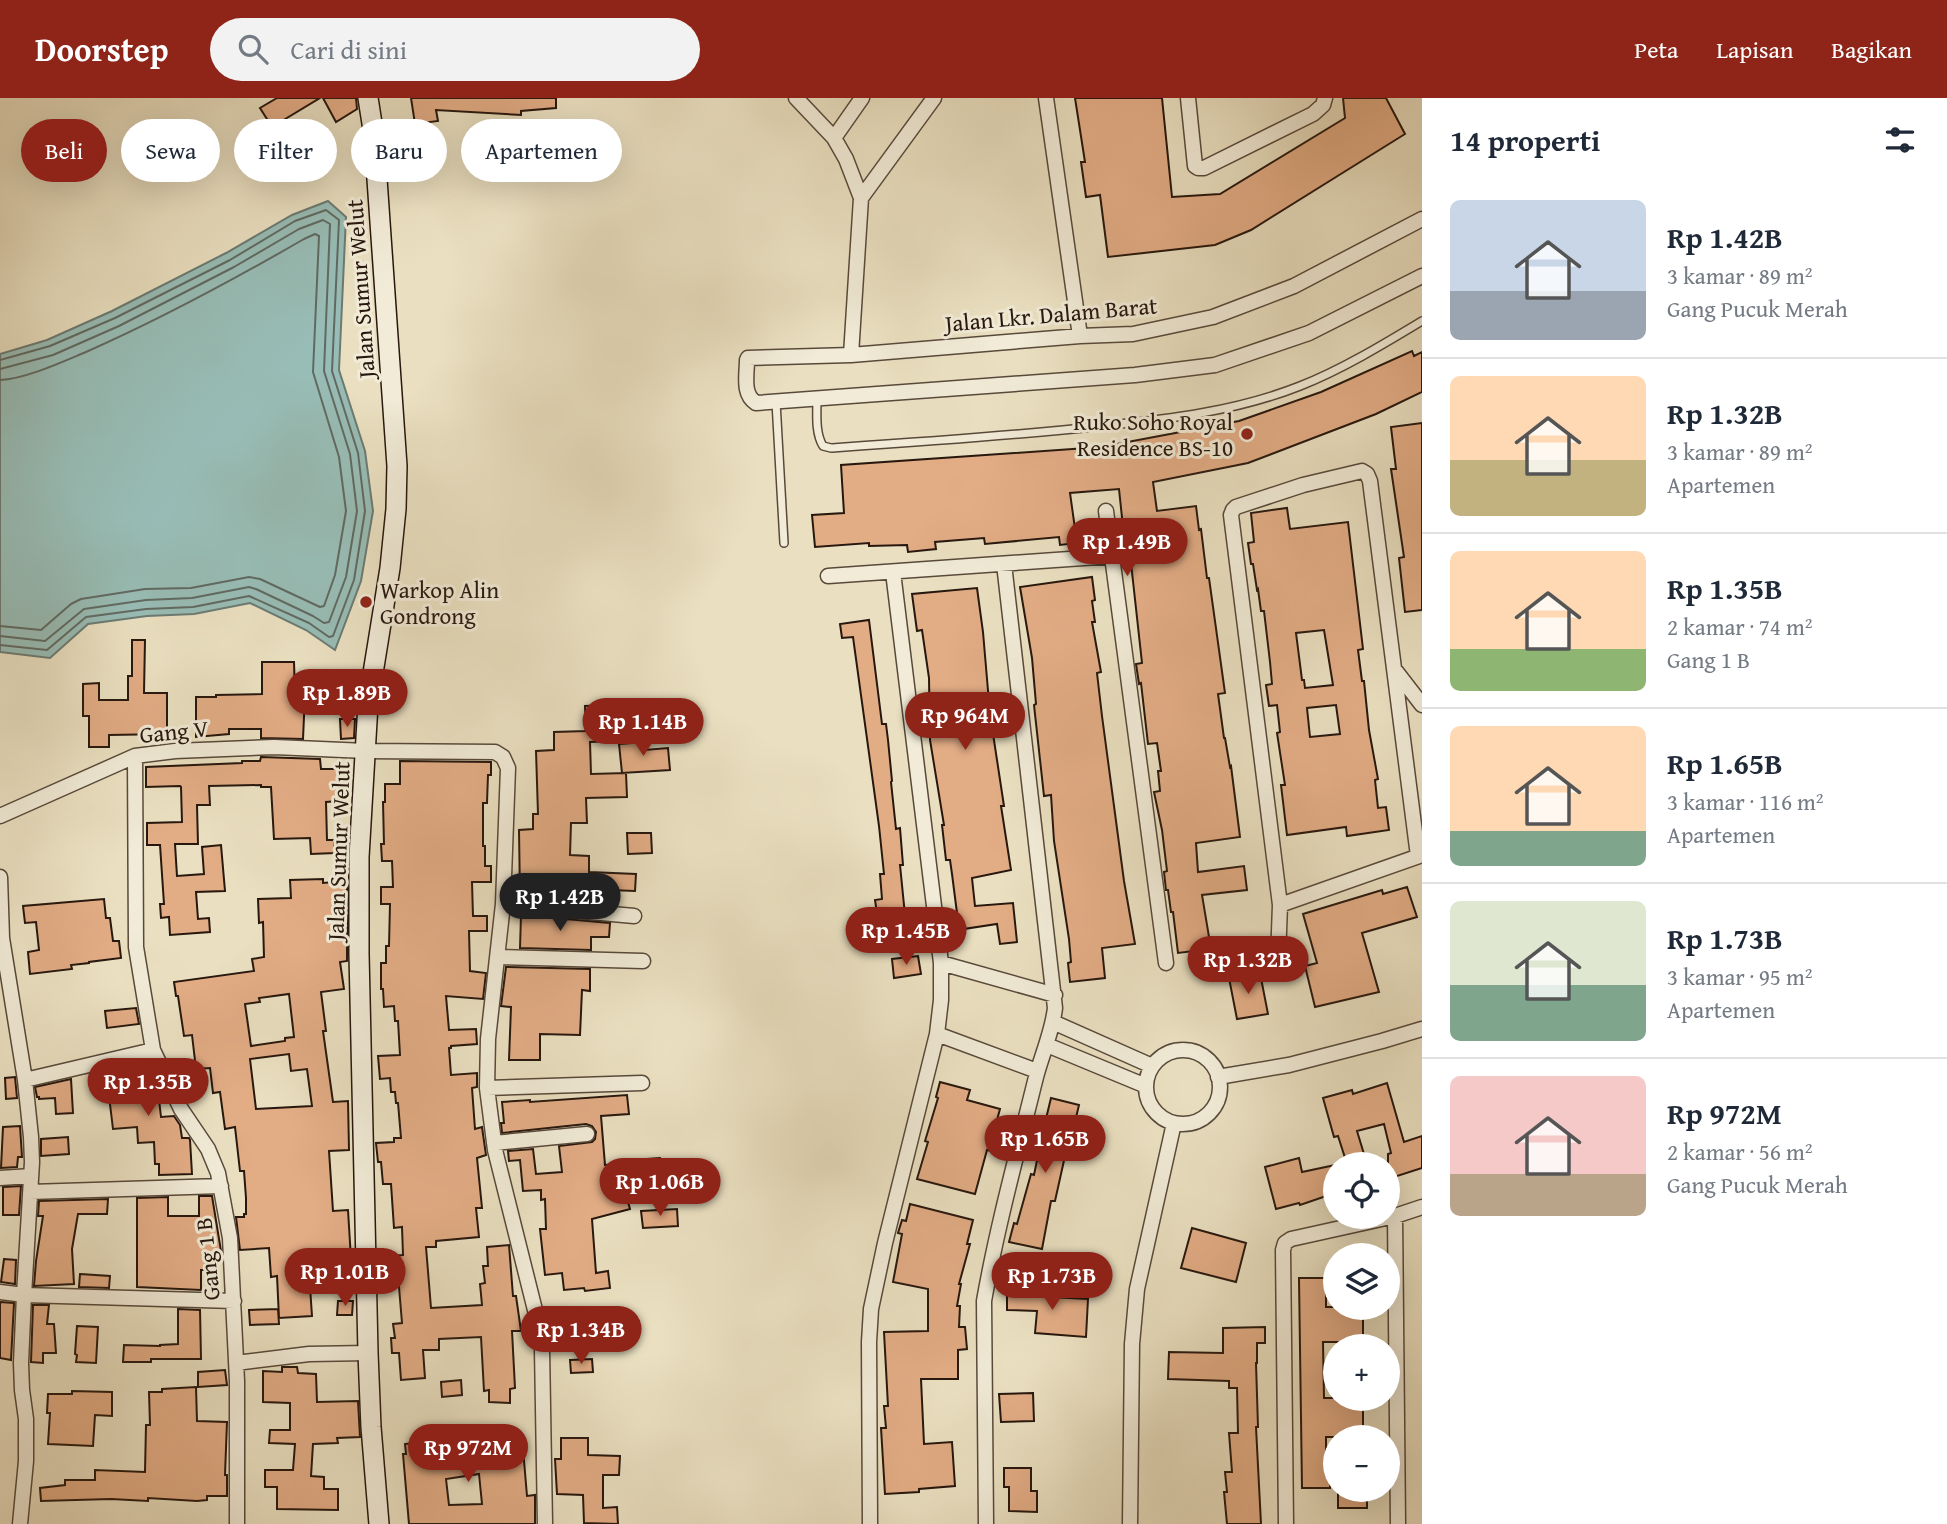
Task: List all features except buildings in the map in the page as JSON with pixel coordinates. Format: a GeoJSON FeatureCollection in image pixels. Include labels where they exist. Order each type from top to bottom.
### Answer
{"type":"FeatureCollection","features":[{"type":"Feature","properties":{"kind":"street","name":"Jalan Sumur Welut"},"geometry":{"type":"LineString","coordinates":[[368,98],[374,136],[397,466],[397,509],[390,568],[368,705],[359,857],[368,1353],[379,1524]]}},
{"type":"Feature","properties":{"kind":"street"},"geometry":{"type":"LineString","coordinates":[[796,98],[834,138],[846,159],[861,198],[851,355]]}},
{"type":"Feature","properties":{"kind":"street"},"geometry":{"type":"LineString","coordinates":[[834,138],[862,98]]}},
{"type":"Feature","properties":{"kind":"street"},"geometry":{"type":"LineString","coordinates":[[861,198],[934,98]]}},
{"type":"Feature","properties":{"kind":"street"},"geometry":{"type":"LineString","coordinates":[[1046,98],[1080,336]]}},
{"type":"Feature","properties":{"kind":"street"},"geometry":{"type":"LineString","coordinates":[[1188,98],[1195,166],[1204,168],[1313,114],[1325,98]]}},
{"type":"Feature","properties":{"kind":"street","name":"Jalan Lkr. Dalam Barat"},"geometry":{"type":"LineString","coordinates":[[776,401],[756,403],[751,400],[747,394],[747,360],[1133,334],[1213,317],[1294,286],[1422,219]]}},
{"type":"Feature","properties":{"kind":"street"},"geometry":{"type":"LineString","coordinates":[[776,401],[1135,375],[1215,365],[1309,333],[1422,276]]}},
{"type":"Feature","properties":{"kind":"street"},"geometry":{"type":"LineString","coordinates":[[1278,958],[1280,905],[1231,515],[1233,510],[1303,485],[1362,471],[1370,481],[1420,855],[1280,905]]}},
{"type":"Feature","properties":{"kind":"street"},"geometry":{"type":"LineString","coordinates":[[1107,511],[1166,963]]}},
{"type":"Feature","properties":{"kind":"street"},"geometry":{"type":"LineString","coordinates":[[828,576],[1112,556]]}},
{"type":"Feature","properties":{"kind":"street"},"geometry":{"type":"LineString","coordinates":[[986,1524],[984,1301],[1037,1072],[1053,1022],[1055,995],[1004,564]]}},
{"type":"Feature","properties":{"kind":"street"},"geometry":{"type":"LineString","coordinates":[[870,1524],[871,1309],[937,1034],[942,1000],[941,963],[894,572]]}},
{"type":"Feature","properties":{"kind":"street"},"geometry":{"type":"LineString","coordinates":[[1394,669],[1417,689],[1422,705]]}},
{"type":"Feature","properties":{"kind":"street","name":"Gang V"},"geometry":{"type":"LineString","coordinates":[[0,816],[135,757],[175,751],[274,747],[495,752],[503,757],[508,768],[503,904]]}},
{"type":"Feature","properties":{"kind":"street","name":"Gang 1 B"},"geometry":{"type":"LineString","coordinates":[[135,757],[136,947],[153,1050],[181,1109],[208,1149],[218,1172],[230,1238],[236,1363],[237,1524]]}},
{"type":"Feature","properties":{"kind":"street"},"geometry":{"type":"LineString","coordinates":[[0,877],[2,938],[32,1137],[21,1363],[26,1419],[26,1461],[20,1524]]}},
{"type":"Feature","properties":{"kind":"street"},"geometry":{"type":"LineString","coordinates":[[545,1524],[540,1335],[494,1143],[487,1088],[488,1039],[503,904],[634,915]]}},
{"type":"Feature","properties":{"kind":"street"},"geometry":{"type":"LineString","coordinates":[[498,957],[643,961]]}},
{"type":"Feature","properties":{"kind":"street"},"geometry":{"type":"LineString","coordinates":[[941,963],[1055,995]]}},
{"type":"Feature","properties":{"kind":"street"},"geometry":{"type":"LineString","coordinates":[[1053,1022],[1152,1066]]}},
{"type":"Feature","properties":{"kind":"street"},"geometry":{"type":"LineString","coordinates":[[1218,1077],[1289,1065],[1422,1028]]}},
{"type":"Feature","properties":{"kind":"street"},"geometry":{"type":"LineString","coordinates":[[937,1034],[1037,1072]]}},
{"type":"Feature","properties":{"kind":"street"},"geometry":{"type":"LineString","coordinates":[[1047,1045],[1146,1086]]}},
{"type":"Feature","properties":{"kind":"street"},"geometry":{"type":"LineString","coordinates":[[25,1080],[153,1050]]}},
{"type":"Feature","properties":{"kind":"street"},"geometry":{"type":"LineString","coordinates":[[1175,1050],[1189,1050],[1202,1055],[1212,1064],[1218,1077],[1219,1092],[1214,1107],[1204,1118],[1189,1124],[1174,1123],[1163,1118],[1153,1109],[1147,1098],[1146,1086],[1152,1066],[1162,1056],[1175,1050]]}},
{"type":"Feature","properties":{"kind":"street"},"geometry":{"type":"LineString","coordinates":[[487,1088],[642,1083]]}},
{"type":"Feature","properties":{"kind":"street"},"geometry":{"type":"LineString","coordinates":[[1130,1524],[1132,1344],[1137,1289],[1174,1123]]}},
{"type":"Feature","properties":{"kind":"street"},"geometry":{"type":"LineString","coordinates":[[494,1143],[587,1135]]}},
{"type":"Feature","properties":{"kind":"street"},"geometry":{"type":"LineString","coordinates":[[0,1178],[31,1176]]}},
{"type":"Feature","properties":{"kind":"street"},"geometry":{"type":"LineString","coordinates":[[30,1192],[220,1186]]}},
{"type":"Feature","properties":{"kind":"street"},"geometry":{"type":"LineString","coordinates":[[1400,1214],[1422,1207]]}},
{"type":"Feature","properties":{"kind":"street"},"geometry":{"type":"LineString","coordinates":[[1286,1524],[1283,1250],[1285,1243],[1291,1239],[1336,1229]]}},
{"type":"Feature","properties":{"kind":"street"},"geometry":{"type":"LineString","coordinates":[[1395,1229],[1398,1524]]}},
{"type":"Feature","properties":{"kind":"street"},"geometry":{"type":"LineString","coordinates":[[0,1293],[234,1301]]}},
{"type":"Feature","properties":{"kind":"street"},"geometry":{"type":"LineString","coordinates":[[236,1363],[309,1354],[368,1353]]}},
{"type":"Feature","properties":{"kind":"lane"},"geometry":{"type":"LineString","coordinates":[[817,398],[820,441],[823,446],[831,448],[1023,435],[1183,417],[1241,404],[1300,386],[1375,349],[1422,321]]}},
{"type":"Feature","properties":{"kind":"lane"},"geometry":{"type":"LineString","coordinates":[[776,401],[784,543]]}},
{"type":"Feature","properties":{"kind":"water"},"geometry":{"type":"Polygon","coordinates":[[[328,201],[346,217],[339,370],[365,451],[373,511],[361,581],[335,650],[306,630],[250,603],[194,614],[147,616],[88,624],[50,658],[0,652],[0,354],[47,340],[112,311],[226,253],[292,215],[328,201]]]}},
{"type":"Feature","properties":{"kind":"place","name":"Ruko Soho Royal Residence BS-10"},"geometry":{"type":"Point","coordinates":[1247,434]}},
{"type":"Feature","properties":{"kind":"place","name":"Warkop Alin Gondrong"},"geometry":{"type":"Point","coordinates":[366,602]}}]}
